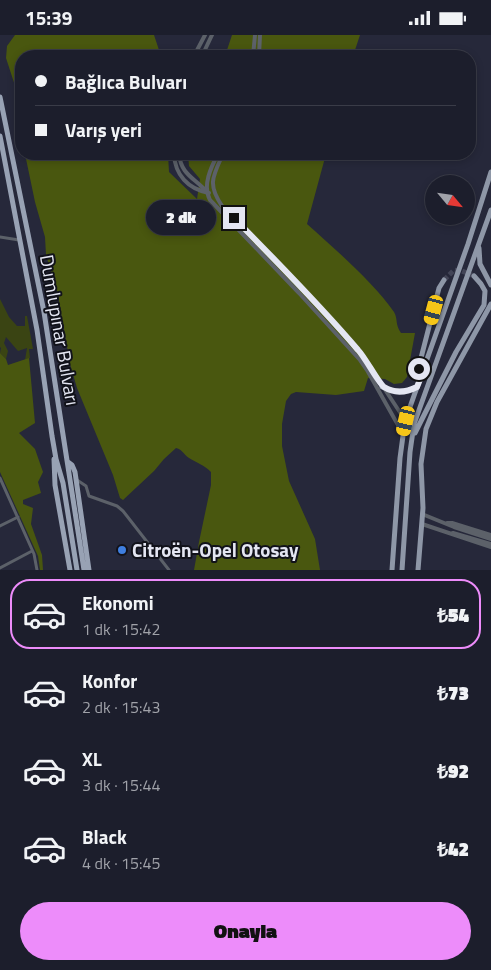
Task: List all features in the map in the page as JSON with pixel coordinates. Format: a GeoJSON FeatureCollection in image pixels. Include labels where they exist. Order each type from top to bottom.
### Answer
{"type":"FeatureCollection","features":[{"type":"Feature","properties":{"kind":"highway","name":"Dumlupınar Bulvarı"},"geometry":{"type":"LineString","coordinates":[[0,97],[44,312],[84,570]]}},
{"type":"Feature","properties":{"kind":"highway","name":"Dumlupınar Bulvarı"},"geometry":{"type":"LineString","coordinates":[[0,136],[37,331],[52,436],[63,483],[76,570]]}},
{"type":"Feature","properties":{"kind":"highway"},"geometry":{"type":"LineString","coordinates":[[52,436],[55,485],[70,570]]}},
{"type":"Feature","properties":{"kind":"highway"},"geometry":{"type":"LineString","coordinates":[[68,462],[74,468],[77,480],[89,570]]}},
{"type":"Feature","properties":{"kind":"main road"},"geometry":{"type":"LineString","coordinates":[[392,570],[403,434],[406,421],[491,172]]}},
{"type":"Feature","properties":{"kind":"main road"},"geometry":{"type":"LineString","coordinates":[[402,570],[412,440],[420,406],[491,209]]}},
{"type":"Feature","properties":{"kind":"main road"},"geometry":{"type":"LineString","coordinates":[[480,240],[480,263],[491,285]]}},
{"type":"Feature","properties":{"kind":"main road"},"geometry":{"type":"LineString","coordinates":[[412,440],[432,399],[484,305],[485,291],[474,276]]}},
{"type":"Feature","properties":{"kind":"main road"},"geometry":{"type":"LineString","coordinates":[[421,377],[419,369],[421,358],[440,288],[444,280]]}},
{"type":"Feature","properties":{"kind":"main road"},"geometry":{"type":"LineString","coordinates":[[418,570],[422,524],[421,455],[426,429],[431,416],[491,305]]}},
{"type":"Feature","properties":{"kind":"main road"},"geometry":{"type":"LineString","coordinates":[[382,387],[401,392],[417,387]]}},
{"type":"Feature","properties":{"kind":"main road"},"geometry":{"type":"LineString","coordinates":[[431,416],[432,399]]}},
{"type":"Feature","properties":{"kind":"street"},"geometry":{"type":"LineString","coordinates":[[197,50],[205,35]]}},
{"type":"Feature","properties":{"kind":"street"},"geometry":{"type":"LineString","coordinates":[[205,50],[212,35]]}},
{"type":"Feature","properties":{"kind":"street"},"geometry":{"type":"LineString","coordinates":[[254,35],[254,50]]}},
{"type":"Feature","properties":{"kind":"street"},"geometry":{"type":"LineString","coordinates":[[259,50],[260,35]]}},
{"type":"Feature","properties":{"kind":"street"},"geometry":{"type":"LineString","coordinates":[[175,160],[182,179],[201,192],[214,194]]}},
{"type":"Feature","properties":{"kind":"street"},"geometry":{"type":"LineString","coordinates":[[180,160],[180,164],[188,175],[207,192],[210,200],[360,360],[403,434]]}},
{"type":"Feature","properties":{"kind":"street"},"geometry":{"type":"LineString","coordinates":[[207,192],[207,182],[216,160]]}},
{"type":"Feature","properties":{"kind":"street"},"geometry":{"type":"LineString","coordinates":[[221,160],[212,184],[214,194],[222,206],[300,286],[359,351],[406,421]]}},
{"type":"Feature","properties":{"kind":"street"},"geometry":{"type":"LineString","coordinates":[[0,237],[20,240]]}},
{"type":"Feature","properties":{"kind":"street"},"geometry":{"type":"LineString","coordinates":[[0,479],[32,551],[37,570]]}},
{"type":"Feature","properties":{"kind":"street"},"geometry":{"type":"LineString","coordinates":[[77,480],[86,486],[89,497],[117,506],[123,511],[169,570]]}},
{"type":"Feature","properties":{"kind":"street"},"geometry":{"type":"LineString","coordinates":[[422,514],[490,541]]}},
{"type":"Feature","properties":{"kind":"street"},"geometry":{"type":"LineString","coordinates":[[0,527],[18,517]]}},
{"type":"Feature","properties":{"kind":"street"},"geometry":{"type":"LineString","coordinates":[[447,523],[452,523],[490,541]]}},
{"type":"Feature","properties":{"kind":"street"},"geometry":{"type":"LineString","coordinates":[[422,524],[490,541]]}},
{"type":"Feature","properties":{"kind":"street"},"geometry":{"type":"LineString","coordinates":[[455,533],[457,528]]}},
{"type":"Feature","properties":{"kind":"street"},"geometry":{"type":"LineString","coordinates":[[448,532],[490,541]]}},
{"type":"Feature","properties":{"kind":"street"},"geometry":{"type":"LineString","coordinates":[[0,568],[32,551]]}},
{"type":"Feature","properties":{"kind":"green space"},"geometry":{"type":"Polygon","coordinates":[[[15,35],[154,35],[159,50],[15,50],[15,86],[6,58],[7,46],[15,35]]]}},
{"type":"Feature","properties":{"kind":"green space"},"geometry":{"type":"Polygon","coordinates":[[[232,35],[360,35],[355,50],[227,50],[232,35]]]}},
{"type":"Feature","properties":{"kind":"green space"},"geometry":{"type":"Polygon","coordinates":[[[26,160],[168,160],[169,172],[197,199],[200,179],[189,166],[188,160],[324,160],[307,224],[376,289],[394,312],[401,333],[415,333],[407,377],[402,383],[394,384],[385,379],[368,378],[364,391],[336,395],[296,392],[291,394],[286,401],[282,424],[282,446],[289,481],[315,539],[320,570],[194,570],[211,485],[211,472],[176,448],[123,500],[120,498],[113,475],[77,388],[70,364],[58,295],[46,255],[45,237],[26,160]]]}},
{"type":"Feature","properties":{"kind":"green space"},"geometry":{"type":"Polygon","coordinates":[[[0,299],[9,317],[17,326],[25,326],[25,316],[27,316],[33,349],[29,349],[30,358],[25,360],[27,348],[18,351],[6,337],[4,343],[8,351],[6,359],[0,353],[0,299]]]}},
{"type":"Feature","properties":{"kind":"green space"},"geometry":{"type":"Polygon","coordinates":[[[0,353],[6,359],[8,365],[29,358],[35,423],[19,433],[35,449],[43,472],[38,482],[41,493],[23,500],[23,504],[33,508],[31,524],[42,555],[43,570],[40,570],[38,556],[0,472],[0,353]]]}},
{"type":"Feature","properties":{"kind":"tunnel"},"geometry":{"type":"LineString","coordinates":[[444,280],[454,270],[474,276]]}},
{"type":"Feature","properties":{"kind":"place","name":"Citroën-Opel Otosay"},"geometry":{"type":"Point","coordinates":[122,550]}},
{"type":"Feature","properties":{"kind":"route"},"geometry":{"type":"LineString","coordinates":[[234,218],[300,286],[359,351],[368,362],[382,387],[401,392],[411,390],[417,387],[421,377],[419,369]]}}]}
